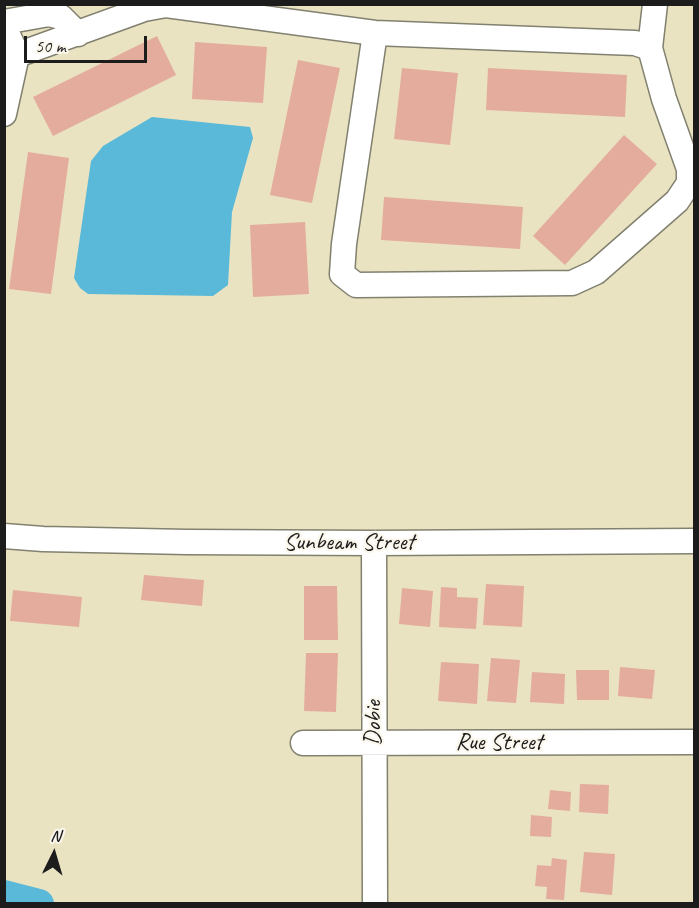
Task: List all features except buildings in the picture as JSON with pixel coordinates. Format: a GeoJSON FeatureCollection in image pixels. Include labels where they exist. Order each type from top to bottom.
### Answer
{"type":"FeatureCollection","features":[{"type":"Feature","properties":{"kind":"street"},"geometry":{"type":"LineString","coordinates":[[375,33],[344,244],[342,274],[356,285],[572,283],[596,272],[677,201],[689,183],[689,169],[664,99],[650,48],[655,4]]}},
{"type":"Feature","properties":{"kind":"street"},"geometry":{"type":"LineString","coordinates":[[17,55],[144,9],[166,5],[375,33],[635,43],[650,48]]}},
{"type":"Feature","properties":{"kind":"street"},"geometry":{"type":"LineString","coordinates":[[4,114],[17,55],[4,24],[48,14],[61,17],[78,34]]}},
{"type":"Feature","properties":{"kind":"street","name":"Sunbeam Street"},"geometry":{"type":"LineString","coordinates":[[4,536],[187,542],[694,541]]}},
{"type":"Feature","properties":{"kind":"street","name":"Dobie"},"geometry":{"type":"LineString","coordinates":[[374,543],[375,903]]}},
{"type":"Feature","properties":{"kind":"street","name":"Rue Street"},"geometry":{"type":"LineString","coordinates":[[303,744],[694,742]]}},
{"type":"Feature","properties":{"kind":"water"},"geometry":{"type":"Polygon","coordinates":[[[152,117],[250,127],[253,138],[232,212],[228,285],[213,296],[88,294],[80,288],[74,278],[91,161],[103,146],[152,117]]]}},
{"type":"Feature","properties":{"kind":"waterway"},"geometry":{"type":"LineString","coordinates":[[4,895],[39,904]]}}]}
